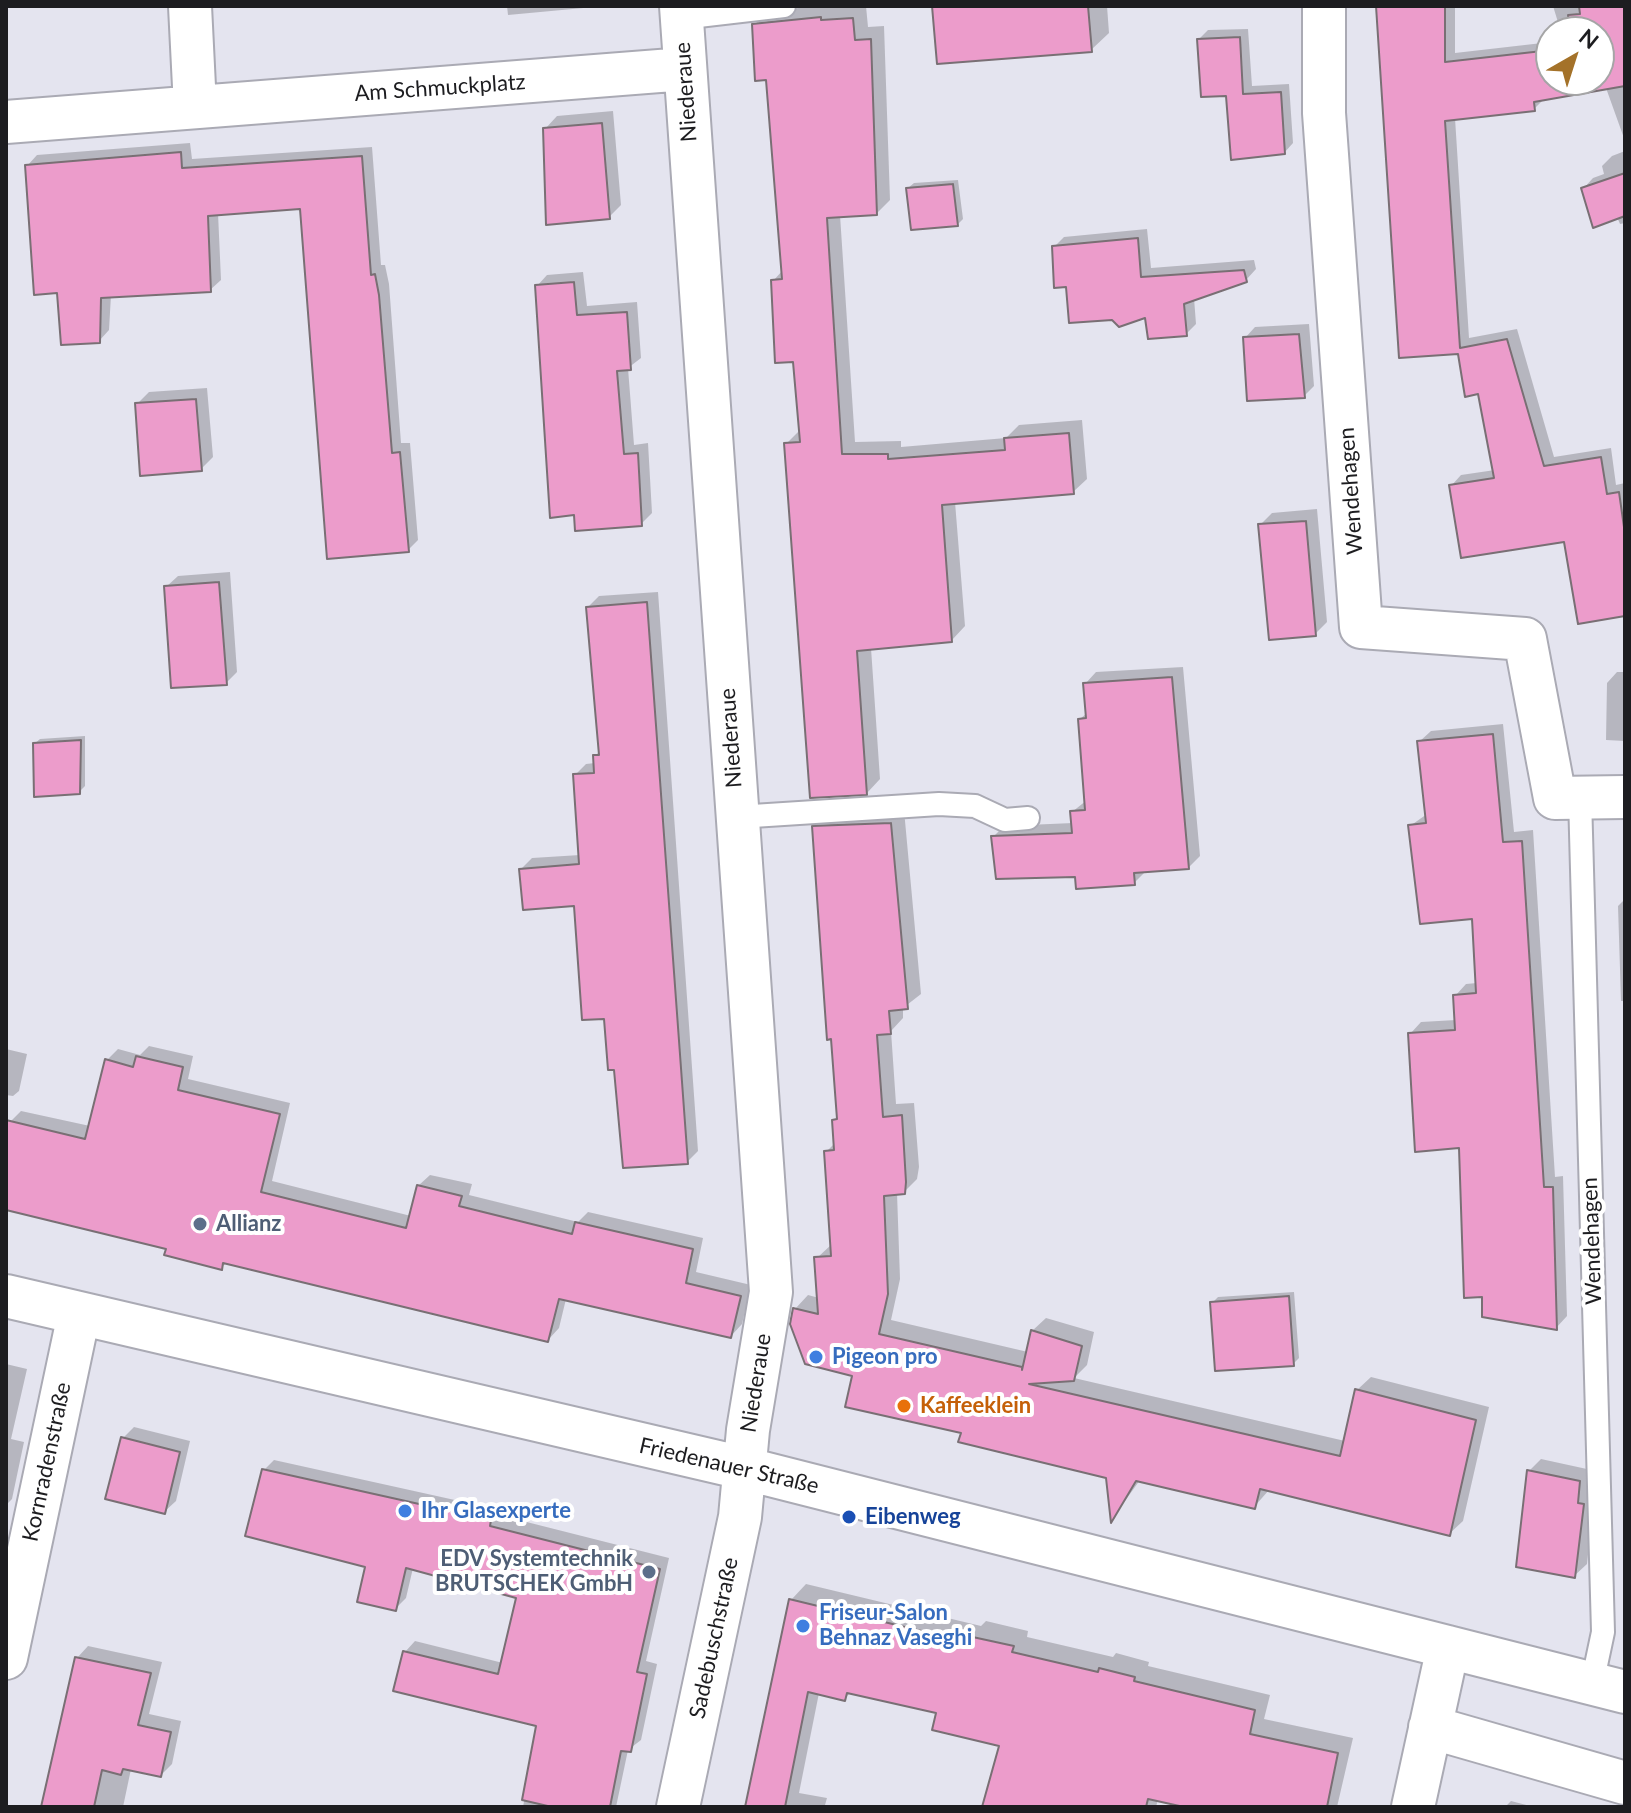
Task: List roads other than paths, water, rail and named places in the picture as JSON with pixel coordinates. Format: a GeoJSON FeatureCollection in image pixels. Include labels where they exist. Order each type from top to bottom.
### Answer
{"type":"FeatureCollection","features":[{"type":"Feature","properties":{"kind":"street"},"geometry":{"type":"LineString","coordinates":[[190,6],[195,107]]}},
{"type":"Feature","properties":{"kind":"street","name":"Wendehagen"},"geometry":{"type":"LineString","coordinates":[[1324,6],[1324,113],[1361,627],[1525,639],[1555,798],[1625,797]]}},
{"type":"Feature","properties":{"kind":"street","name":"Niederaue"},"geometry":{"type":"LineString","coordinates":[[681,12],[771,1292],[743,1468]]}},
{"type":"Feature","properties":{"kind":"street","name":"Am Schmuckplatz"},"geometry":{"type":"LineString","coordinates":[[6,122],[685,69]]}},
{"type":"Feature","properties":{"kind":"street","name":"Friedenauer Straße"},"geometry":{"type":"LineString","coordinates":[[6,1296],[743,1468],[1608,1688]]}},
{"type":"Feature","properties":{"kind":"street","name":"Kornradenstraße"},"geometry":{"type":"LineString","coordinates":[[6,1658],[79,1314]]}},
{"type":"Feature","properties":{"kind":"street","name":"Sadebuschstraße"},"geometry":{"type":"LineString","coordinates":[[678,1807],[740,1517],[743,1468]]}},
{"type":"Feature","properties":{"kind":"street"},"geometry":{"type":"LineString","coordinates":[[1413,1807],[1448,1647]]}},
{"type":"Feature","properties":{"kind":"street"},"geometry":{"type":"LineString","coordinates":[[1430,1727],[1625,1783]]}},
{"type":"Feature","properties":{"kind":"lane"},"geometry":{"type":"LineString","coordinates":[[681,12],[784,6]]}},
{"type":"Feature","properties":{"kind":"lane","name":"Wendehagen"},"geometry":{"type":"LineString","coordinates":[[1580,797],[1603,1632],[1608,1688]]}},
{"type":"Feature","properties":{"kind":"lane"},"geometry":{"type":"LineString","coordinates":[[737,817],[939,804],[975,806],[1005,820],[1028,818]]}},
{"type":"Feature","properties":{"kind":"place","name":"Allianz"},"geometry":{"type":"Point","coordinates":[200,1224]}},
{"type":"Feature","properties":{"kind":"place","name":"Pigeon pro"},"geometry":{"type":"Point","coordinates":[816,1357]}},
{"type":"Feature","properties":{"kind":"place","name":"Kaffeeklein"},"geometry":{"type":"Point","coordinates":[904,1406]}},
{"type":"Feature","properties":{"kind":"place","name":"Ihr Glasexperte"},"geometry":{"type":"Point","coordinates":[405,1511]}},
{"type":"Feature","properties":{"kind":"place","name":"Eibenweg"},"geometry":{"type":"Point","coordinates":[849,1517]}},
{"type":"Feature","properties":{"kind":"place","name":"EDV Systemtechnik BRUTSCHEK GmbH"},"geometry":{"type":"Point","coordinates":[649,1572]}},
{"type":"Feature","properties":{"kind":"place","name":"Friseur-Salon Behnaz Vaseghi"},"geometry":{"type":"Point","coordinates":[803,1626]}}]}
